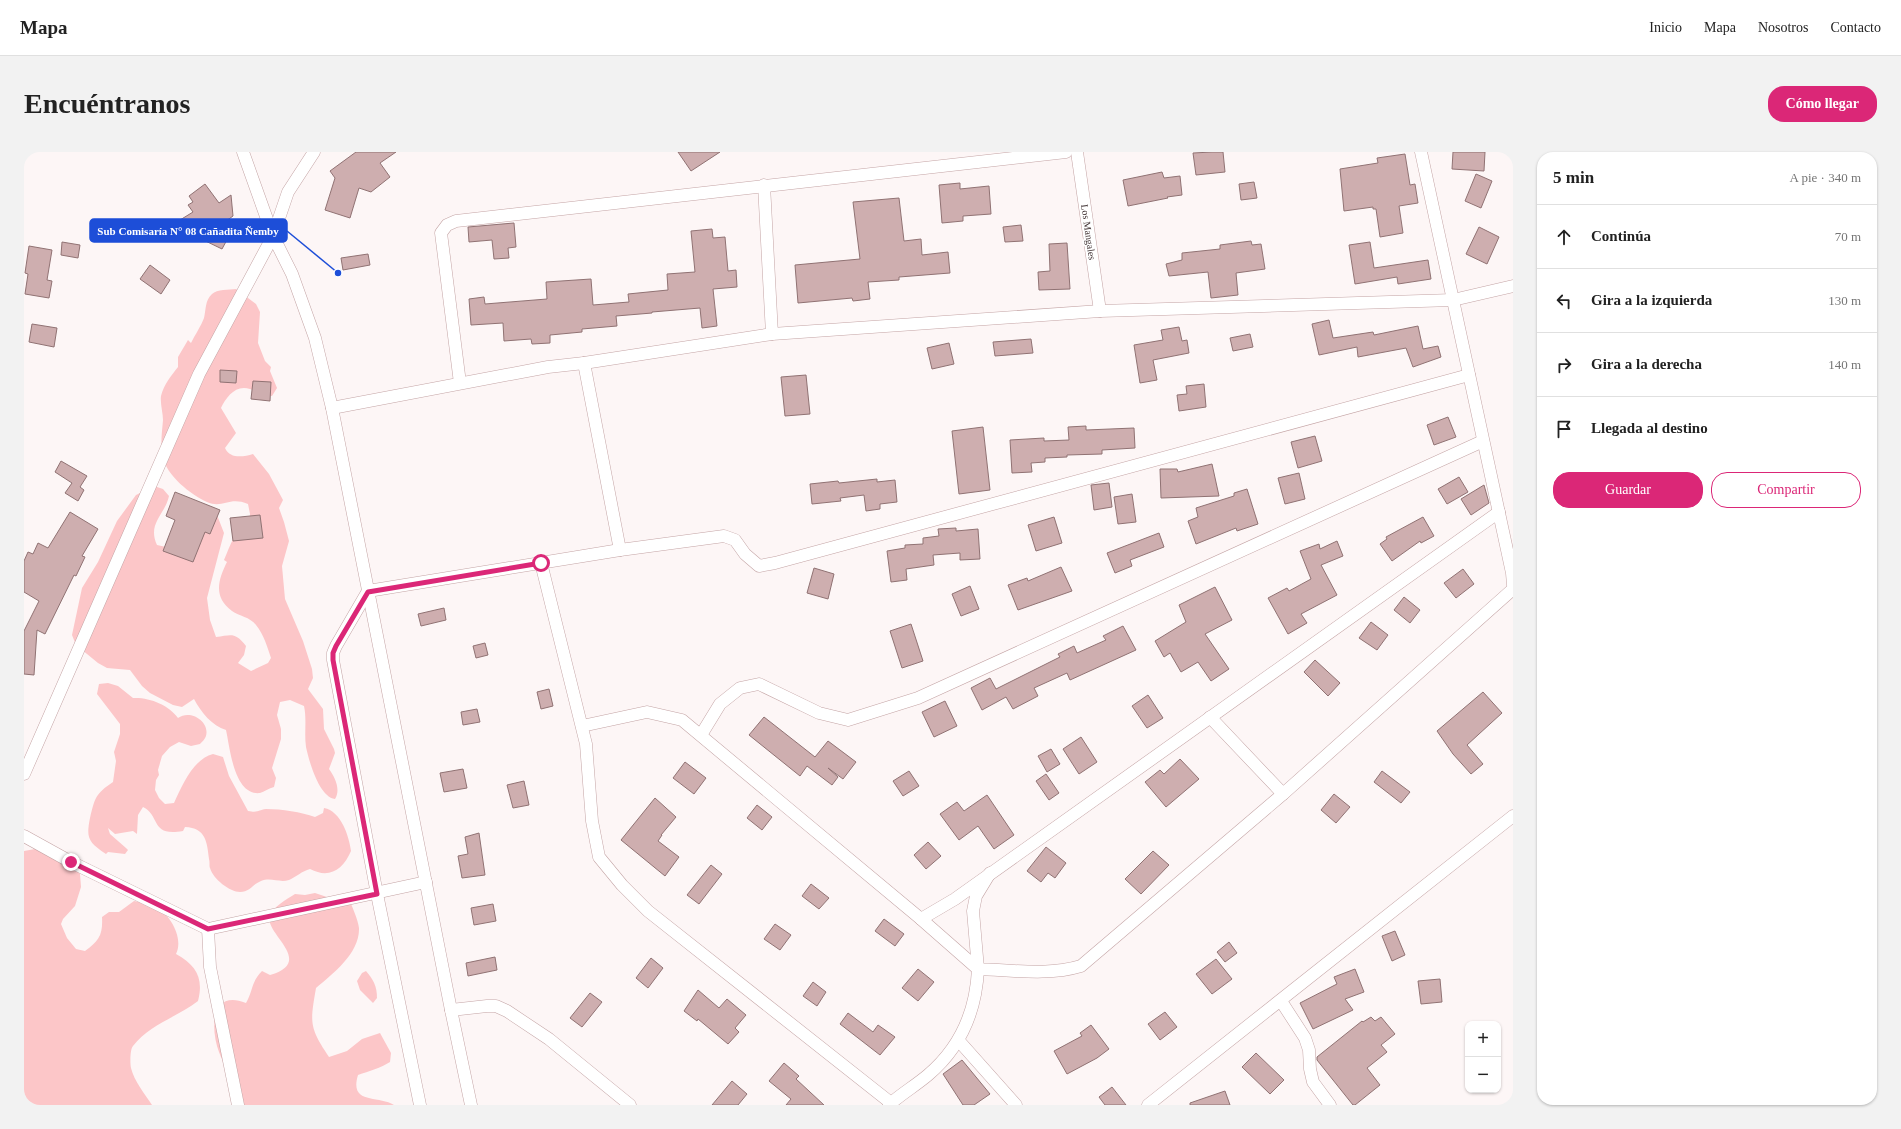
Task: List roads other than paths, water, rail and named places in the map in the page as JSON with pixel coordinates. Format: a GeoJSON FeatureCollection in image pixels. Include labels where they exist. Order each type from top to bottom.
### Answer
{"type":"FeatureCollection","features":[{"type":"Feature","properties":{"kind":"street"},"geometry":{"type":"LineString","coordinates":[[244,152],[273,236],[292,274],[315,338],[332,408],[471,1105]]}},
{"type":"Feature","properties":{"kind":"street"},"geometry":{"type":"LineString","coordinates":[[24,774],[199,374],[273,236],[288,192],[314,152]]}},
{"type":"Feature","properties":{"kind":"street"},"geometry":{"type":"LineString","coordinates":[[460,382],[441,233],[447,225],[456,221],[1066,152]]}},
{"type":"Feature","properties":{"kind":"street","name":"Los Mangales"},"geometry":{"type":"LineString","coordinates":[[1077,152],[1100,311]]}},
{"type":"Feature","properties":{"kind":"street"},"geometry":{"type":"LineString","coordinates":[[1421,152],[1482,441],[1512,573],[1513,585]]}},
{"type":"Feature","properties":{"kind":"street"},"geometry":{"type":"LineString","coordinates":[[764,185],[772,334]]}},
{"type":"Feature","properties":{"kind":"street"},"geometry":{"type":"LineString","coordinates":[[332,408],[460,382],[548,367],[584,363],[772,334],[1100,311],[1453,300],[1513,286]]}},
{"type":"Feature","properties":{"kind":"street"},"geometry":{"type":"LineString","coordinates":[[584,363],[620,550]]}},
{"type":"Feature","properties":{"kind":"street"},"geometry":{"type":"LineString","coordinates":[[420,1105],[377,894],[333,660],[333,653],[336,646],[368,592],[620,550],[724,536],[735,540],[745,554],[760,566],[775,564],[1469,375]]}},
{"type":"Feature","properties":{"kind":"street"},"geometry":{"type":"LineString","coordinates":[[701,735],[720,704],[740,688],[759,684],[819,713],[848,720],[918,698],[1482,441]]}},
{"type":"Feature","properties":{"kind":"street"},"geometry":{"type":"LineString","coordinates":[[921,919],[955,899],[1499,512]]}},
{"type":"Feature","properties":{"kind":"street"},"geometry":{"type":"LineString","coordinates":[[541,563],[586,744],[592,821],[599,856],[622,885],[648,911],[890,1104],[929,1074],[959,1041],[972,1010],[977,989],[978,969],[973,911],[976,896],[990,873]]}},
{"type":"Feature","properties":{"kind":"street"},"geometry":{"type":"LineString","coordinates":[[582,726],[647,712],[682,720],[921,919],[978,969],[1049,972],[1068,970],[1081,966],[1283,794],[1513,589]]}},
{"type":"Feature","properties":{"kind":"street"},"geometry":{"type":"LineString","coordinates":[[1210,717],[1283,794]]}},
{"type":"Feature","properties":{"kind":"street"},"geometry":{"type":"LineString","coordinates":[[1148,1105],[1513,816]]}},
{"type":"Feature","properties":{"kind":"street"},"geometry":{"type":"LineString","coordinates":[[24,836],[71,862],[208,929],[377,894],[426,882]]}},
{"type":"Feature","properties":{"kind":"street"},"geometry":{"type":"LineString","coordinates":[[208,929],[210,967],[238,1105]]}},
{"type":"Feature","properties":{"kind":"street"},"geometry":{"type":"LineString","coordinates":[[1281,1001],[1305,1038],[1309,1050],[1310,1069],[1313,1082],[1330,1105]]}},
{"type":"Feature","properties":{"kind":"street"},"geometry":{"type":"LineString","coordinates":[[451,1010],[496,1006],[508,1011],[550,1039],[630,1105]]}},
{"type":"Feature","properties":{"kind":"street"},"geometry":{"type":"LineString","coordinates":[[959,1041],[1016,1105]]}},
{"type":"Feature","properties":{"kind":"place","name":"Sub Comisaría N° 08 Cañadita Ñemby"},"geometry":{"type":"Point","coordinates":[338,273]}}]}
